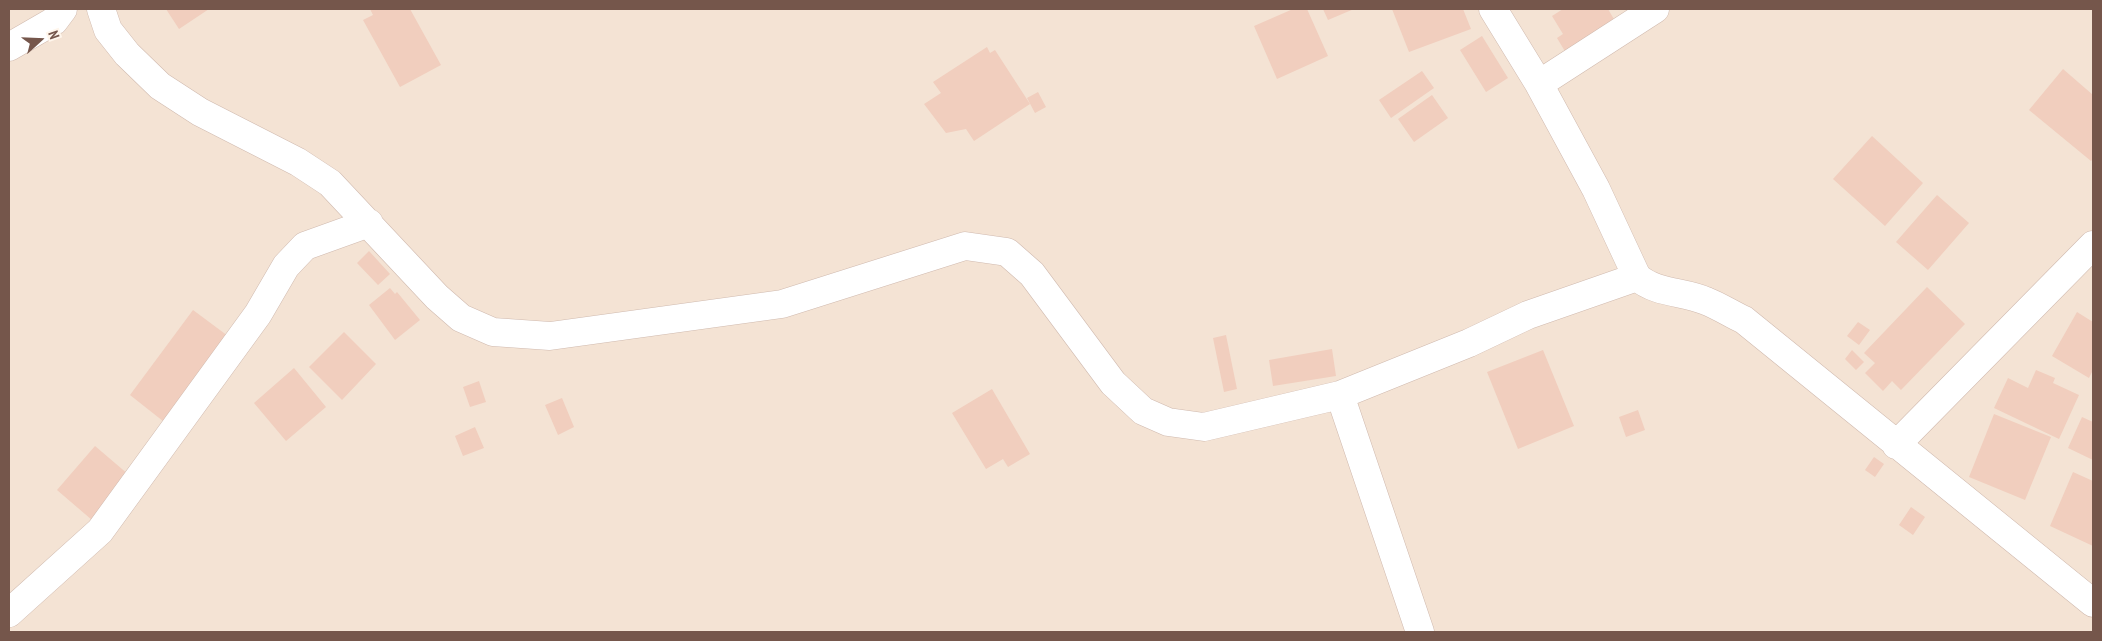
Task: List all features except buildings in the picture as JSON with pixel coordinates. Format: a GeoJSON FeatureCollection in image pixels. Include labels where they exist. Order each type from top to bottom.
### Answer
{"type":"FeatureCollection","features":[{"type":"Feature","properties":{"kind":"street"},"geometry":{"type":"LineString","coordinates":[[9,47],[54,21],[63,9]]}},
{"type":"Feature","properties":{"kind":"street"},"geometry":{"type":"LineString","coordinates":[[101,9],[108,30],[127,54],[160,86],[200,112],[298,162],[330,183],[370,223],[438,297],[461,318],[494,332],[550,336],[782,304],[965,246],[1007,252],[1032,274],[1113,383],[1143,411],[1168,422],[1204,427],[1340,395],[1469,344],[1528,315],[1637,277]]}},
{"type":"Feature","properties":{"kind":"street"},"geometry":{"type":"LineString","coordinates":[[1493,9],[1538,84],[1596,189],[1637,277],[1643,282],[1668,292],[1704,300],[1744,320],[2093,603]]}},
{"type":"Feature","properties":{"kind":"street"},"geometry":{"type":"LineString","coordinates":[[1538,84],[1655,9]]}},
{"type":"Feature","properties":{"kind":"street"},"geometry":{"type":"LineString","coordinates":[[9,613],[100,531],[258,314],[286,266],[305,246],[370,223]]}},
{"type":"Feature","properties":{"kind":"street"},"geometry":{"type":"LineString","coordinates":[[1896,445],[2093,245]]}},
{"type":"Feature","properties":{"kind":"street"},"geometry":{"type":"LineString","coordinates":[[1340,395],[1420,632]]}},
{"type":"Feature","properties":{"kind":"shaded area"},"geometry":{"type":"Polygon","coordinates":[[[9,9],[2093,9],[2093,632],[9,632],[9,9]]]}}]}
